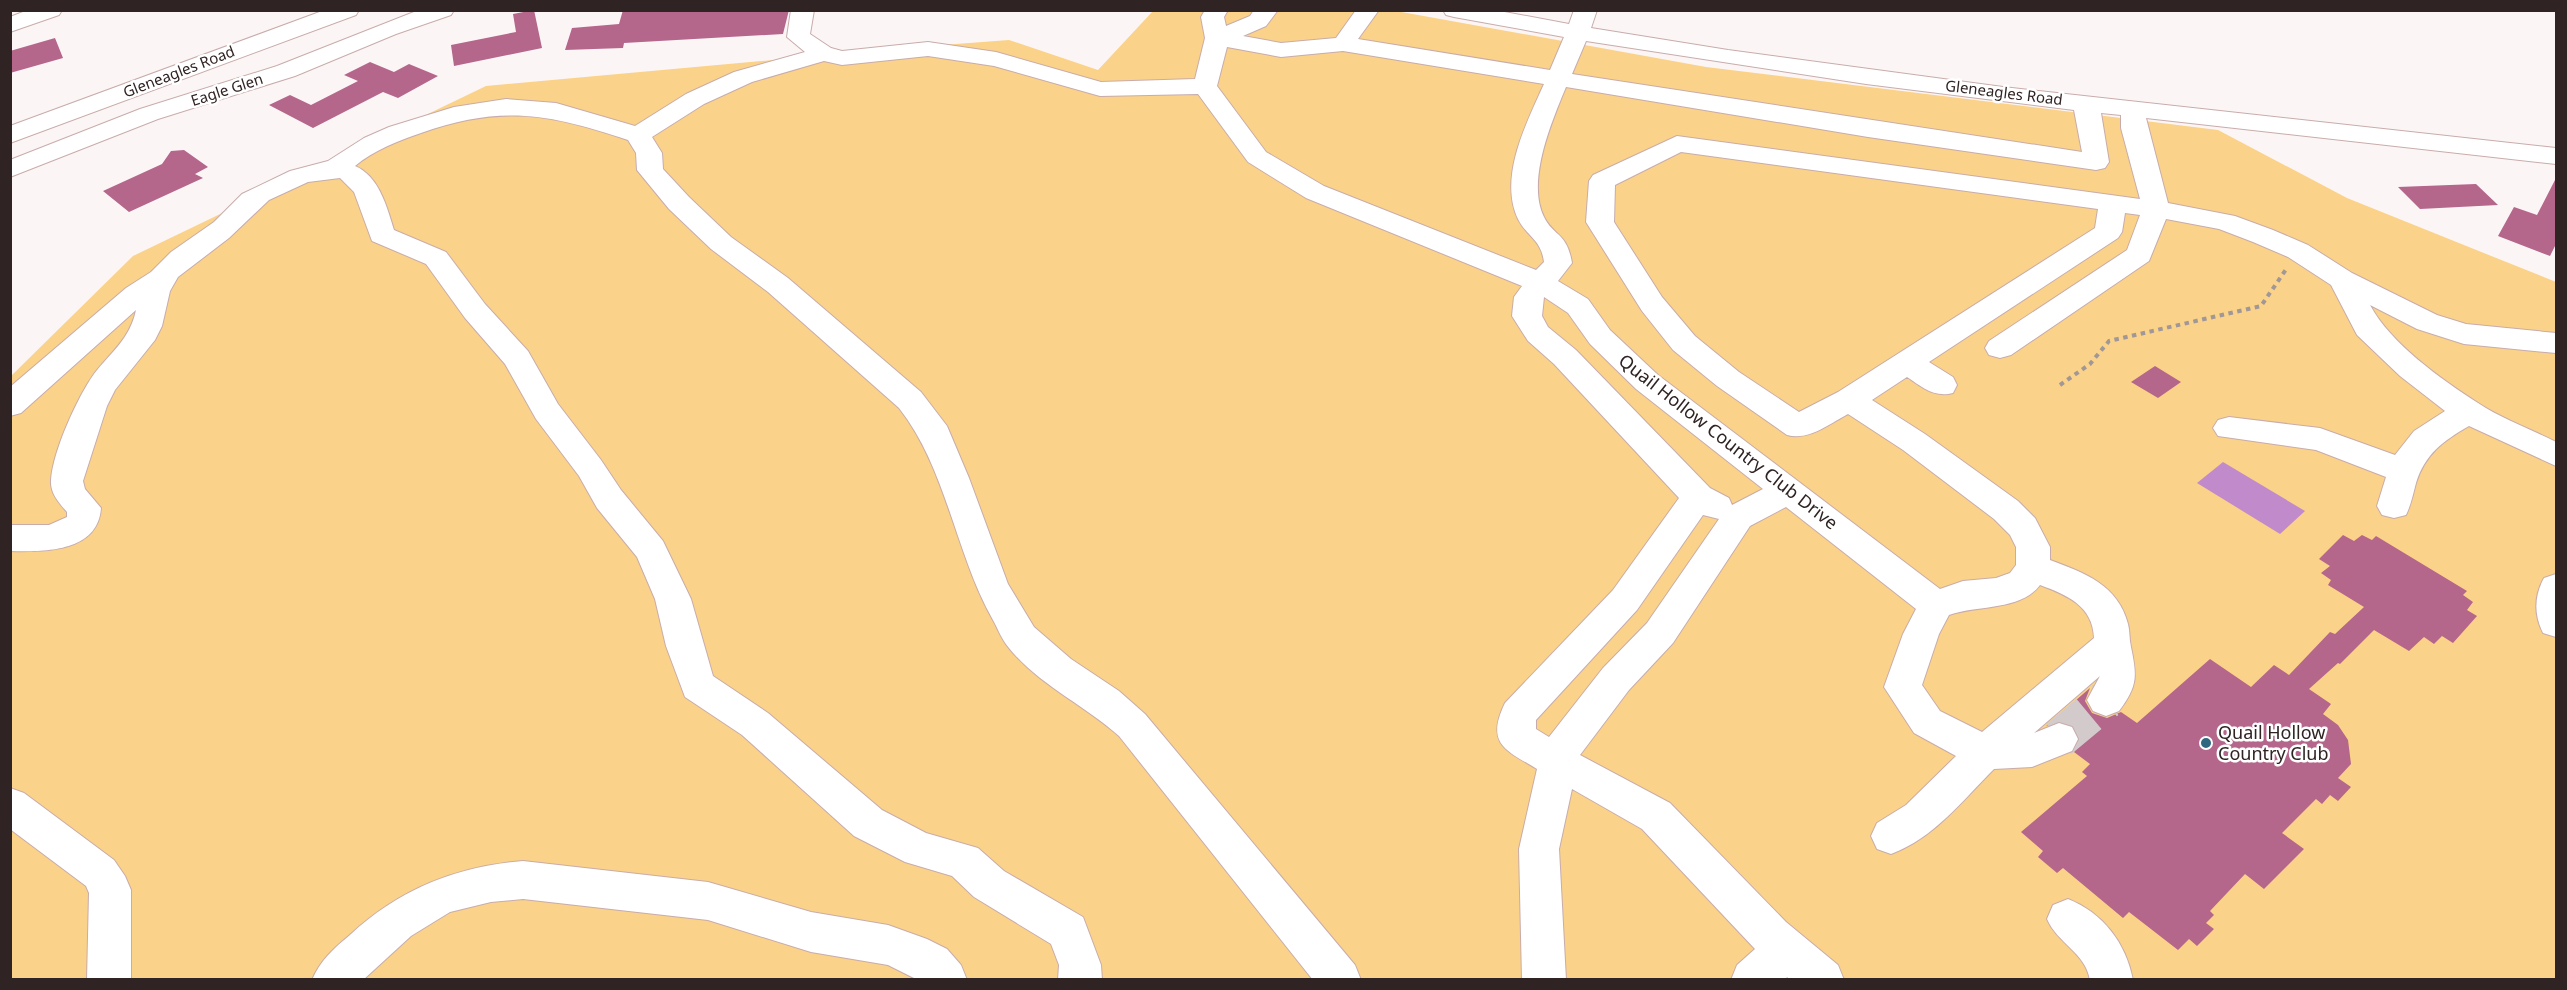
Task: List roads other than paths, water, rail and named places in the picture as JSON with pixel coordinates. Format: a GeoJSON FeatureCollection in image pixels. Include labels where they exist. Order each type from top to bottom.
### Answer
{"type":"FeatureCollection","features":[{"type":"Feature","properties":{"kind":"street"},"geometry":{"type":"LineString","coordinates":[[10,25],[51,10]]}},
{"type":"Feature","properties":{"kind":"street","name":"Gleneagles Road"},"geometry":{"type":"LineString","coordinates":[[10,135],[348,10]]}},
{"type":"Feature","properties":{"kind":"street","name":"Eagle Glen"},"geometry":{"type":"LineString","coordinates":[[10,169],[149,114],[286,71],[388,29],[443,10]]}},
{"type":"Feature","properties":{"kind":"street"},"geometry":{"type":"LineString","coordinates":[[803,10],[798,30],[799,38],[823,54],[842,58],[936,50],[996,59],[1100,89],[1205,86],[1217,24]]}},
{"type":"Feature","properties":{"kind":"street"},"geometry":{"type":"LineString","coordinates":[[1217,24],[1258,21],[1267,10]]}},
{"type":"Feature","properties":{"kind":"street"},"geometry":{"type":"LineString","coordinates":[[1343,44],[1368,10]]}},
{"type":"Feature","properties":{"kind":"street","name":"Gleneagles Road"},"geometry":{"type":"LineString","coordinates":[[1454,10],[1578,34],[1764,64],[2556,156]]}},
{"type":"Feature","properties":{"kind":"street"},"geometry":{"type":"LineString","coordinates":[[1586,10],[1578,34],[1556,80],[1530,154],[1526,196],[1529,216],[1537,229],[1555,246],[1558,263],[1528,297],[1527,316],[1538,334],[1565,357],[1698,497],[1738,517]]}},
{"type":"Feature","properties":{"kind":"street"},"geometry":{"type":"LineString","coordinates":[[1217,24],[1281,50],[1343,44],[1785,116],[2096,162],[2091,122],[2084,102]]}},
{"type":"Feature","properties":{"kind":"street"},"geometry":{"type":"LineString","coordinates":[[638,135],[695,99],[743,77],[823,54]]}},
{"type":"Feature","properties":{"kind":"street","name":"Quail Hollow Country Club Drive"},"geometry":{"type":"LineString","coordinates":[[1205,86],[1257,157],[1315,192],[1541,283],[1578,306],[1600,338],[1647,382],[1936,604]]}},
{"type":"Feature","properties":{"kind":"street"},"geometry":{"type":"LineString","coordinates":[[335,169],[350,154],[388,136],[444,118],[503,107],[524,106],[559,111],[638,135],[649,153],[650,170],[679,203],[721,243],[778,285],[910,400],[931,426],[953,478],[992,587],[1021,637],[1058,670],[1106,702],[1132,725],[1340,980]]}},
{"type":"Feature","properties":{"kind":"street"},"geometry":{"type":"LineString","coordinates":[[2000,348],[2139,255],[2156,209],[2134,128],[2133,108]]}},
{"type":"Feature","properties":{"kind":"street"},"geometry":{"type":"LineString","coordinates":[[1778,157],[1785,116]]}},
{"type":"Feature","properties":{"kind":"street"},"geometry":{"type":"LineString","coordinates":[[2113,203],[2108,232],[1907,363],[1848,400],[1798,427],[1728,379],[1684,343],[1652,304],[1600,222],[1602,181],[1677,144],[1778,157],[2113,203],[2156,209],[2225,222],[2298,251],[2342,279],[2427,322],[2464,334],[2556,343]]}},
{"type":"Feature","properties":{"kind":"street"},"geometry":{"type":"LineString","coordinates":[[10,538],[48,538],[75,530],[83,522],[84,508],[70,494],[67,481],[91,405],[106,381],[137,345],[145,332],[154,292],[171,267],[219,232],[262,192],[303,176],[335,169],[347,171],[361,184],[371,199],[382,235],[436,258],[475,311],[517,358],[547,411],[590,468],[609,499],[651,550],[673,599],[684,646],[698,686],[755,724],[868,823],[919,849],[964,861],[989,884],[1068,931],[1080,965],[1080,980]]}},
{"type":"Feature","properties":{"kind":"street"},"geometry":{"type":"LineString","coordinates":[[10,405],[136,295],[162,278]]}},
{"type":"Feature","properties":{"kind":"street"},"geometry":{"type":"LineString","coordinates":[[2342,279],[2367,328],[2412,369],[2468,412],[2556,455]]}},
{"type":"Feature","properties":{"kind":"street"},"geometry":{"type":"LineString","coordinates":[[1907,363],[1942,385]]}},
{"type":"Feature","properties":{"kind":"street"},"geometry":{"type":"LineString","coordinates":[[1848,400],[1914,442],[2006,510],[2023,527],[2033,548],[2033,568],[2022,583],[1998,592],[1963,595],[1936,604],[1921,634],[1903,687],[1927,722],[1985,752],[2025,754],[2041,750],[2059,739]]}},
{"type":"Feature","properties":{"kind":"street"},"geometry":{"type":"LineString","coordinates":[[2394,506],[2403,471],[2417,445],[2468,412]]}},
{"type":"Feature","properties":{"kind":"street"},"geometry":{"type":"LineString","coordinates":[[2229,428],[2320,439],[2403,471]]}},
{"type":"Feature","properties":{"kind":"street"},"geometry":{"type":"LineString","coordinates":[[1544,980],[1539,849],[1561,751],[1616,680],[1660,633],[1738,517],[1789,491]]}},
{"type":"Feature","properties":{"kind":"street"},"geometry":{"type":"LineString","coordinates":[[1698,497],[1625,600],[1518,714],[1516,737],[1656,816],[1771,936],[1823,980]]}},
{"type":"Feature","properties":{"kind":"street"},"geometry":{"type":"LineString","coordinates":[[2033,568],[2088,590],[2109,616],[2113,632],[2112,644],[2120,676],[2118,687],[2106,700]]}},
{"type":"Feature","properties":{"kind":"street"},"geometry":{"type":"LineString","coordinates":[[2556,588],[2553,595],[2556,623]]}},
{"type":"Feature","properties":{"kind":"street"},"geometry":{"type":"LineString","coordinates":[[1891,836],[1920,818],[1985,752],[2112,644]]}},
{"type":"Feature","properties":{"kind":"street"},"geometry":{"type":"LineString","coordinates":[[10,806],[100,873],[110,890],[109,980]]}},
{"type":"Feature","properties":{"kind":"street"},"geometry":{"type":"LineString","coordinates":[[333,980],[376,936],[432,898],[462,887],[523,880],[708,901],[811,932],[904,951],[932,964],[946,980]]}},
{"type":"Feature","properties":{"kind":"street"},"geometry":{"type":"LineString","coordinates":[[2068,919],[2099,945],[2111,968],[2112,980]]}},
{"type":"Feature","properties":{"kind":"street"},"geometry":{"type":"LineString","coordinates":[[1752,980],[1787,950]]}},
{"type":"Feature","properties":{"kind":"tunnel"},"geometry":{"type":"LineString","coordinates":[[2059,739],[2106,700]]}},
{"type":"Feature","properties":{"kind":"place","name":"Quail Hollow Country Club"},"geometry":{"type":"Point","coordinates":[2206,743]}}]}
